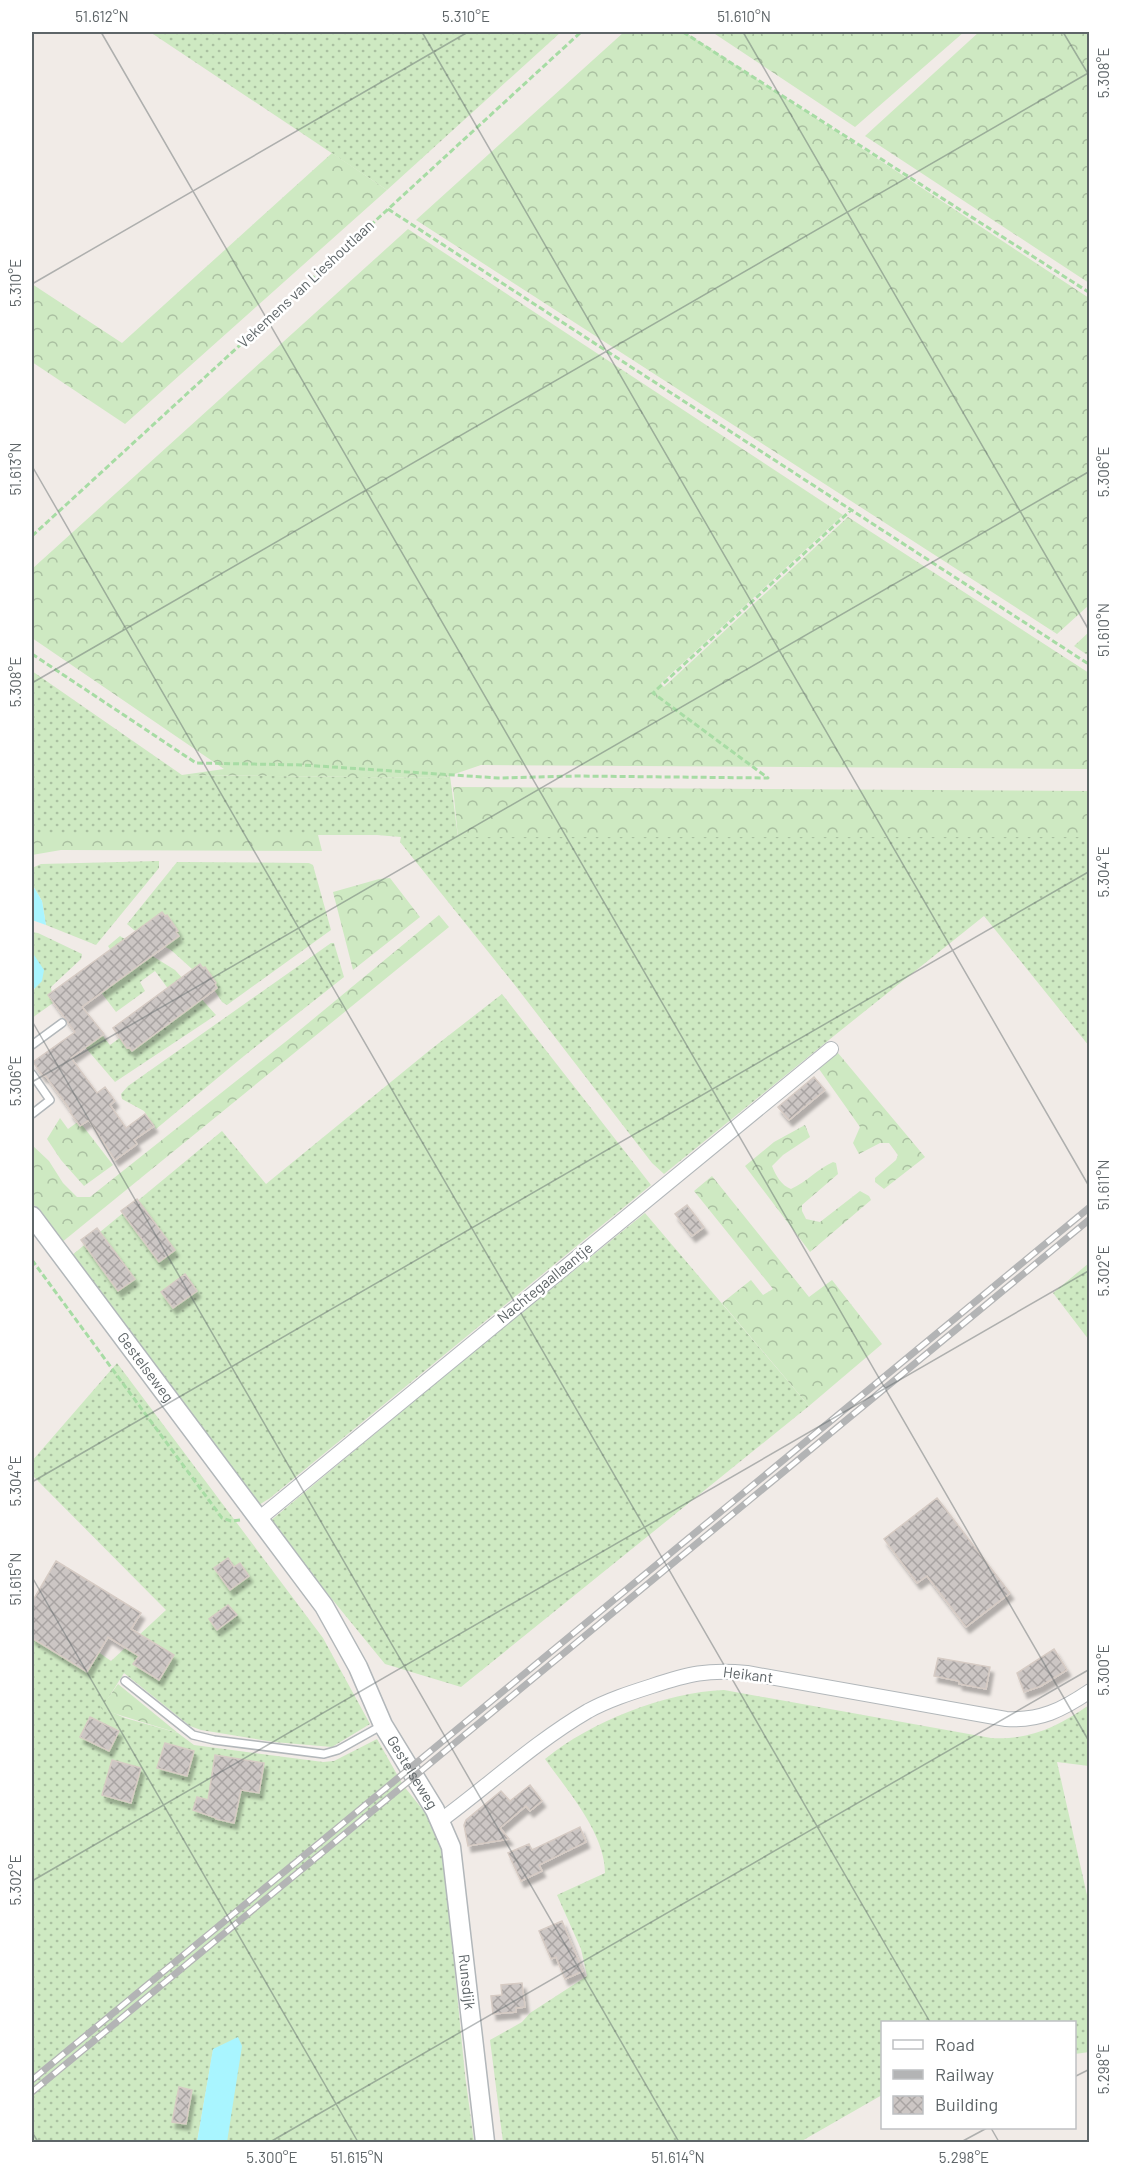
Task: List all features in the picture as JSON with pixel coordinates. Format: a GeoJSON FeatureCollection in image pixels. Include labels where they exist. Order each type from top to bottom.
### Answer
{"type":"FeatureCollection","features":[{"type":"Feature","properties":{"kind":"street","name":"Nachtegaallaantje"},"geometry":{"type":"LineString","coordinates":[[260,1518],[831,1048]]}},
{"type":"Feature","properties":{"kind":"street","name":"Gestelseweg"},"geometry":{"type":"LineString","coordinates":[[32,1216],[260,1518],[330,1615],[358,1667],[383,1725],[423,1788],[440,1821]]}},
{"type":"Feature","properties":{"kind":"street","name":"Heikant"},"geometry":{"type":"LineString","coordinates":[[440,1821],[590,1710],[629,1694],[698,1672],[747,1673],[1006,1719],[1029,1719],[1050,1714],[1089,1691]]}},
{"type":"Feature","properties":{"kind":"street","name":"Runsdijk"},"geometry":{"type":"LineString","coordinates":[[440,1821],[451,1847],[485,2142]]}},
{"type":"Feature","properties":{"kind":"lane"},"geometry":{"type":"LineString","coordinates":[[32,1045],[62,1023]]}},
{"type":"Feature","properties":{"kind":"lane"},"geometry":{"type":"LineString","coordinates":[[32,1074],[50,1100],[32,1114]]}},
{"type":"Feature","properties":{"kind":"lane","name":"Gestelseweg"},"geometry":{"type":"LineString","coordinates":[[125,1681],[193,1735],[214,1740],[324,1754],[338,1750],[383,1725]]}},
{"type":"Feature","properties":{"kind":"path","name":"Vekemens van Lieshoutlaan"},"geometry":{"type":"LineString","coordinates":[[32,536],[581,32]]}},
{"type":"Feature","properties":{"kind":"path"},"geometry":{"type":"LineString","coordinates":[[683,32],[1089,293]]}},
{"type":"Feature","properties":{"kind":"path"},"geometry":{"type":"LineString","coordinates":[[388,209],[1089,665]]}},
{"type":"Feature","properties":{"kind":"path"},"geometry":{"type":"LineString","coordinates":[[32,654],[196,763],[303,765],[498,778],[577,776],[768,778],[653,693],[851,510]]}},
{"type":"Feature","properties":{"kind":"path","name":"Gestelseweg"},"geometry":{"type":"LineString","coordinates":[[32,1260],[222,1518],[231,1521],[260,1518]]}},
{"type":"Feature","properties":{"kind":"green space"},"geometry":{"type":"Polygon","coordinates":[[[150,32],[561,32],[387,190],[150,32]]]}},
{"type":"Feature","properties":{"kind":"green space"},"geometry":{"type":"Polygon","coordinates":[[[624,32],[685,32],[1089,298],[1089,605],[1057,634],[416,220],[624,32]]]}},
{"type":"Feature","properties":{"kind":"green space"},"geometry":{"type":"Polygon","coordinates":[[[712,32],[964,32],[855,127],[712,32]]]}},
{"type":"Feature","properties":{"kind":"green space"},"geometry":{"type":"Polygon","coordinates":[[[979,32],[1089,32],[1089,283],[865,136],[979,32]]]}},
{"type":"Feature","properties":{"kind":"green space"},"geometry":{"type":"Polygon","coordinates":[[[332,153],[387,190],[125,424],[32,362],[32,284],[122,343],[332,153]]]}},
{"type":"Feature","properties":{"kind":"green space"},"geometry":{"type":"Polygon","coordinates":[[[408,229],[843,515],[661,683],[664,687],[848,517],[1089,673],[1089,769],[481,765],[443,778],[182,775],[224,769],[32,638],[32,569],[408,229]]]}},
{"type":"Feature","properties":{"kind":"green space"},"geometry":{"type":"Polygon","coordinates":[[[1089,632],[1089,656],[1074,646],[1089,632]]]}},
{"type":"Feature","properties":{"kind":"green space"},"geometry":{"type":"Polygon","coordinates":[[[32,671],[182,775],[443,778],[450,776],[458,837],[1089,837],[1089,1046],[984,916],[664,1174],[652,1163],[514,984],[400,842],[401,837],[377,835],[32,835],[32,671]]]}},
{"type":"Feature","properties":{"kind":"green space"},"geometry":{"type":"Polygon","coordinates":[[[453,787],[1089,791],[1089,837],[458,837],[453,787]]]}},
{"type":"Feature","properties":{"kind":"green space"},"geometry":{"type":"Polygon","coordinates":[[[32,835],[318,835],[322,851],[61,850],[32,855],[32,835]]]}},
{"type":"Feature","properties":{"kind":"green space"},"geometry":{"type":"Polygon","coordinates":[[[159,861],[159,868],[96,945],[46,925],[42,901],[32,884],[32,868],[41,864],[159,861]]]}},
{"type":"Feature","properties":{"kind":"green space"},"geometry":{"type":"Polygon","coordinates":[[[177,862],[309,863],[313,865],[331,930],[227,1005],[222,1002],[213,988],[171,950],[127,924],[177,862]]]}},
{"type":"Feature","properties":{"kind":"green space"},"geometry":{"type":"Polygon","coordinates":[[[390,878],[420,917],[353,970],[333,892],[390,878]]]}},
{"type":"Feature","properties":{"kind":"green space"},"geometry":{"type":"Polygon","coordinates":[[[439,915],[449,927],[61,1243],[32,1202],[32,1145],[49,1161],[63,1183],[77,1197],[90,1197],[289,1039],[439,915]]]}},
{"type":"Feature","properties":{"kind":"green space"},"geometry":{"type":"Polygon","coordinates":[[[32,932],[82,954],[81,959],[51,987],[53,1003],[32,1018],[32,991],[35,989],[32,932]]]}},
{"type":"Feature","properties":{"kind":"green space"},"geometry":{"type":"Polygon","coordinates":[[[120,936],[175,970],[216,1015],[115,1082],[85,1047],[102,1035],[110,1045],[175,998],[155,971],[140,982],[145,991],[116,1012],[94,983],[123,971],[108,946],[120,936]]]}},
{"type":"Feature","properties":{"kind":"green space"},"geometry":{"type":"Polygon","coordinates":[[[334,943],[344,977],[156,1129],[144,1111],[122,1099],[121,1094],[128,1086],[334,943]]]}},
{"type":"Feature","properties":{"kind":"green space"},"geometry":{"type":"Polygon","coordinates":[[[502,994],[651,1185],[270,1498],[254,1508],[71,1256],[222,1131],[266,1184],[502,994]]]}},
{"type":"Feature","properties":{"kind":"green space"},"geometry":{"type":"Polygon","coordinates":[[[838,1053],[925,1157],[884,1189],[875,1182],[875,1178],[896,1160],[898,1155],[889,1143],[880,1143],[859,1154],[853,1143],[860,1127],[819,1069],[838,1053]]]}},
{"type":"Feature","properties":{"kind":"green space"},"geometry":{"type":"Polygon","coordinates":[[[60,1118],[68,1129],[79,1121],[113,1165],[84,1186],[61,1160],[47,1139],[60,1118]]]}},
{"type":"Feature","properties":{"kind":"green space"},"geometry":{"type":"Polygon","coordinates":[[[805,1125],[810,1137],[783,1155],[772,1166],[779,1180],[791,1189],[827,1165],[836,1163],[838,1174],[802,1205],[806,1219],[820,1222],[860,1191],[869,1196],[871,1200],[810,1252],[745,1166],[774,1142],[805,1125]]]}},
{"type":"Feature","properties":{"kind":"green space"},"geometry":{"type":"Polygon","coordinates":[[[712,1176],[809,1297],[832,1280],[882,1344],[809,1406],[722,1303],[751,1280],[763,1295],[773,1289],[694,1191],[712,1176]]]}},
{"type":"Feature","properties":{"kind":"green space"},"geometry":{"type":"Polygon","coordinates":[[[645,1213],[809,1406],[461,1687],[385,1664],[269,1522],[462,1361],[645,1213]]]}},
{"type":"Feature","properties":{"kind":"green space"},"geometry":{"type":"Polygon","coordinates":[[[1089,1263],[1089,1340],[1053,1293],[1089,1263]]]}},
{"type":"Feature","properties":{"kind":"green space"},"geometry":{"type":"Polygon","coordinates":[[[117,1363],[323,1638],[370,1724],[332,1747],[274,1742],[201,1730],[190,1726],[124,1673],[102,1708],[125,1718],[178,1733],[194,1745],[323,1762],[334,1761],[377,1739],[403,1785],[431,1820],[442,1840],[465,2075],[474,2142],[227,2142],[213,2050],[197,2142],[32,2142],[32,1605],[111,1661],[166,1610],[32,1475],[32,1461],[117,1363]]]}},
{"type":"Feature","properties":{"kind":"green space"},"geometry":{"type":"Polygon","coordinates":[[[118,1684],[178,1733],[103,1710],[101,1708],[118,1684]]]}},
{"type":"Feature","properties":{"kind":"green space"},"geometry":{"type":"Polygon","coordinates":[[[724,1690],[991,1738],[1019,1737],[1043,1730],[1066,1720],[1089,1705],[1089,1766],[1057,1762],[1089,1904],[1089,2052],[1076,2054],[1076,2021],[881,2021],[881,2096],[800,2142],[503,2142],[490,2040],[522,2022],[530,2013],[587,1976],[581,1949],[557,1895],[605,1873],[599,1843],[592,1828],[574,1798],[545,1759],[584,1733],[629,1711],[677,1696],[724,1690]]]}},
{"type":"Feature","properties":{"kind":"water"},"geometry":{"type":"Polygon","coordinates":[[[32,884],[42,901],[46,925],[32,920],[32,884]]]}},
{"type":"Feature","properties":{"kind":"water"},"geometry":{"type":"Polygon","coordinates":[[[32,952],[44,970],[42,981],[32,991],[32,952]]]}},
{"type":"Feature","properties":{"kind":"water"},"geometry":{"type":"Polygon","coordinates":[[[238,2037],[242,2046],[227,2142],[197,2142],[213,2049],[238,2037]]]}},
{"type":"Feature","properties":{"kind":"building"},"geometry":{"type":"Polygon","coordinates":[[[162,912],[165,916],[167,915],[179,936],[82,1007],[104,1034],[71,1058],[97,1093],[105,1087],[115,1101],[110,1105],[126,1128],[145,1114],[154,1126],[134,1140],[137,1144],[115,1160],[89,1120],[80,1126],[45,1075],[43,1076],[33,1062],[75,1032],[48,995],[162,912]]]}},
{"type":"Feature","properties":{"kind":"building"},"geometry":{"type":"Polygon","coordinates":[[[200,964],[203,968],[205,967],[217,988],[132,1051],[129,1047],[127,1048],[113,1028],[200,964]]]}},
{"type":"Feature","properties":{"kind":"building"},"geometry":{"type":"Polygon","coordinates":[[[814,1077],[825,1090],[789,1120],[778,1107],[814,1077]]]}},
{"type":"Feature","properties":{"kind":"building"},"geometry":{"type":"Polygon","coordinates":[[[137,1199],[175,1250],[159,1262],[121,1211],[137,1199]]]}},
{"type":"Feature","properties":{"kind":"building"},"geometry":{"type":"Polygon","coordinates":[[[687,1205],[704,1227],[692,1236],[675,1214],[687,1205]]]}},
{"type":"Feature","properties":{"kind":"building"},"geometry":{"type":"Polygon","coordinates":[[[97,1228],[135,1279],[118,1291],[81,1240],[97,1228]]]}},
{"type":"Feature","properties":{"kind":"building"},"geometry":{"type":"Polygon","coordinates":[[[185,1274],[197,1291],[173,1308],[161,1292],[185,1274]]]}},
{"type":"Feature","properties":{"kind":"building"},"geometry":{"type":"Polygon","coordinates":[[[937,1498],[1010,1593],[966,1627],[927,1576],[917,1583],[884,1539],[937,1498]]]}},
{"type":"Feature","properties":{"kind":"building"},"geometry":{"type":"Polygon","coordinates":[[[228,1558],[234,1567],[240,1563],[249,1576],[230,1590],[214,1568],[228,1558]]]}},
{"type":"Feature","properties":{"kind":"building"},"geometry":{"type":"Polygon","coordinates":[[[56,1561],[141,1613],[131,1629],[174,1655],[159,1680],[133,1664],[139,1656],[108,1637],[87,1672],[32,1638],[32,1602],[56,1561]]]}},
{"type":"Feature","properties":{"kind":"building"},"geometry":{"type":"Polygon","coordinates":[[[228,1605],[237,1615],[217,1630],[209,1619],[228,1605]]]}},
{"type":"Feature","properties":{"kind":"building"},"geometry":{"type":"Polygon","coordinates":[[[1054,1649],[1067,1670],[1041,1686],[1024,1692],[1017,1673],[1054,1649]]]}},
{"type":"Feature","properties":{"kind":"building"},"geometry":{"type":"Polygon","coordinates":[[[938,1658],[990,1667],[986,1689],[934,1676],[938,1658]]]}},
{"type":"Feature","properties":{"kind":"building"},"geometry":{"type":"Polygon","coordinates":[[[90,1717],[119,1731],[109,1751],[80,1737],[90,1717]]]}},
{"type":"Feature","properties":{"kind":"building"},"geometry":{"type":"Polygon","coordinates":[[[165,1743],[194,1751],[187,1776],[157,1768],[165,1743]]]}},
{"type":"Feature","properties":{"kind":"building"},"geometry":{"type":"Polygon","coordinates":[[[215,1755],[264,1763],[259,1793],[241,1790],[234,1823],[193,1810],[197,1797],[208,1800],[215,1755]]]}},
{"type":"Feature","properties":{"kind":"building"},"geometry":{"type":"Polygon","coordinates":[[[112,1760],[141,1768],[131,1803],[102,1795],[112,1760]]]}},
{"type":"Feature","properties":{"kind":"building"},"geometry":{"type":"Polygon","coordinates":[[[530,1785],[542,1801],[530,1811],[526,1806],[500,1828],[509,1839],[468,1846],[464,1825],[466,1820],[501,1791],[510,1801],[530,1785]]]}},
{"type":"Feature","properties":{"kind":"building"},"geometry":{"type":"Polygon","coordinates":[[[580,1827],[586,1842],[539,1865],[542,1871],[521,1881],[508,1853],[529,1844],[532,1850],[580,1827]]]}},
{"type":"Feature","properties":{"kind":"building"},"geometry":{"type":"Polygon","coordinates":[[[562,1921],[583,1971],[565,1979],[556,1957],[551,1959],[539,1931],[562,1921]]]}},
{"type":"Feature","properties":{"kind":"building"},"geometry":{"type":"Polygon","coordinates":[[[522,1983],[525,2007],[516,2008],[516,2012],[493,2014],[491,1996],[502,1995],[501,1985],[522,1983]]]}},
{"type":"Feature","properties":{"kind":"building"},"geometry":{"type":"Polygon","coordinates":[[[179,2087],[192,2090],[186,2124],[172,2122],[179,2087]]]}},
{"type":"Feature","properties":{"kind":"railway"},"geometry":{"type":"LineString","coordinates":[[32,2080],[1090,1207]]}},
{"type":"Feature","properties":{"kind":"railway"},"geometry":{"type":"LineString","coordinates":[[32,2092],[1090,1219]]}}]}
